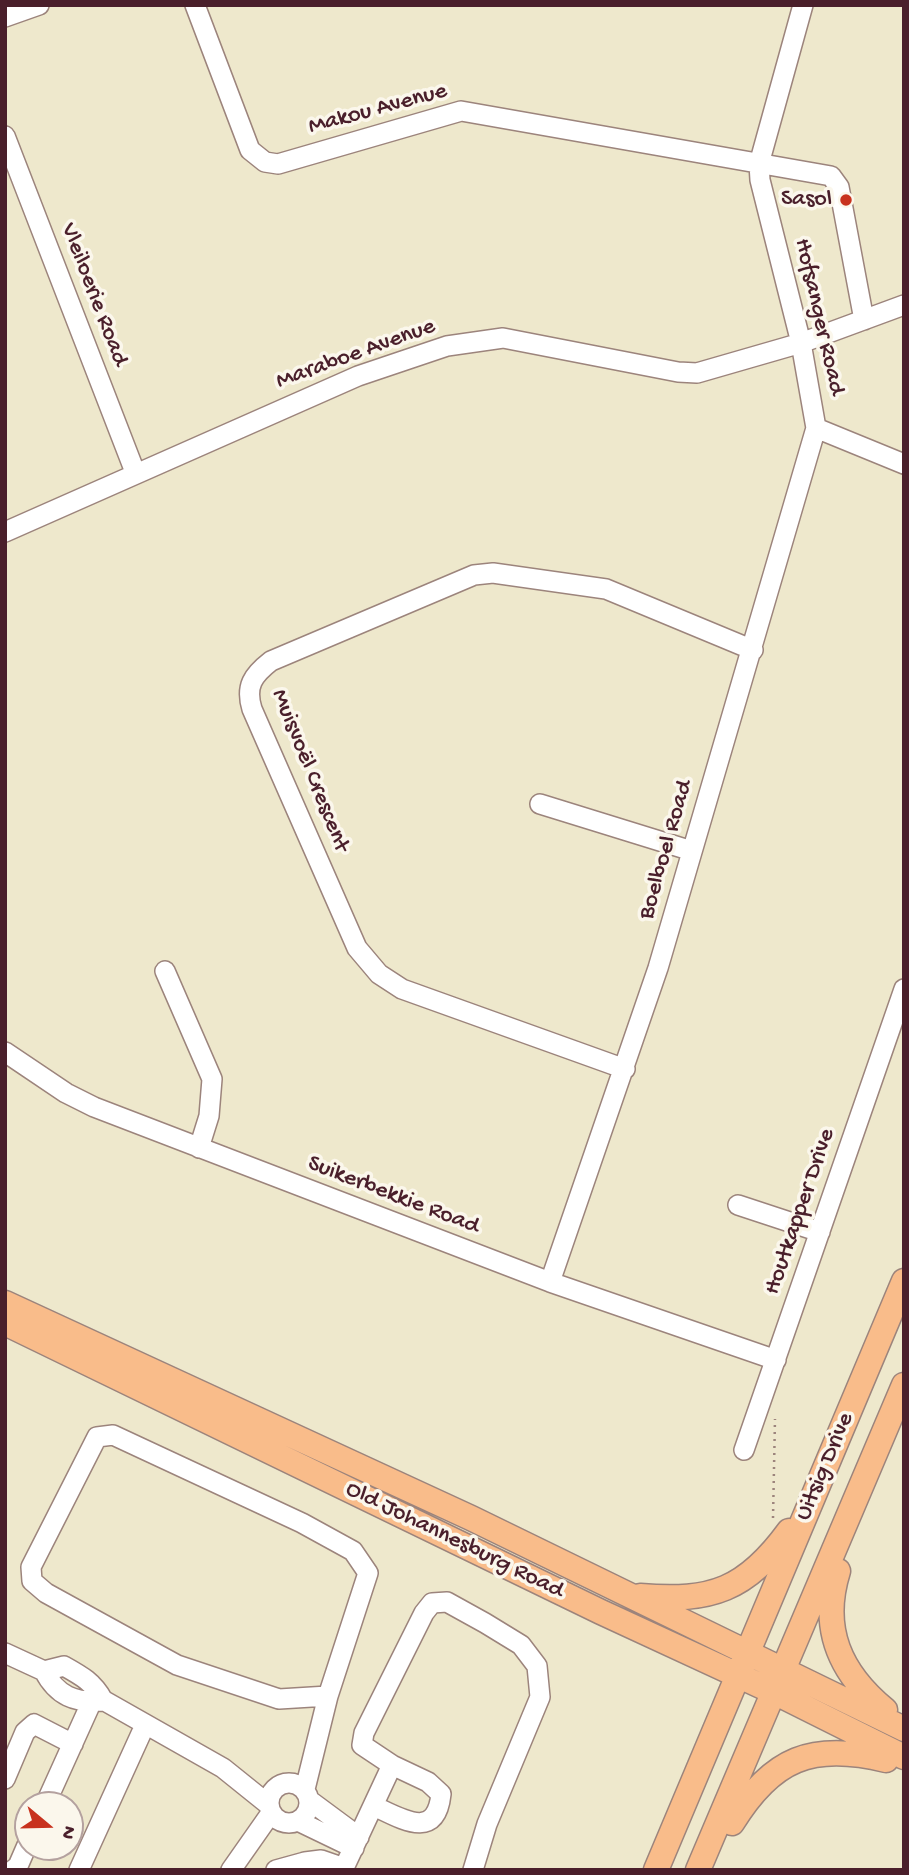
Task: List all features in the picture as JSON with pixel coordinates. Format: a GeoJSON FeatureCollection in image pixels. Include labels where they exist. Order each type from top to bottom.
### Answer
{"type":"FeatureCollection","features":[{"type":"Feature","properties":{"kind":"main road","name":"Uitsig Drive"},"geometry":{"type":"LineString","coordinates":[[656,1870],[904,1281]]}},
{"type":"Feature","properties":{"kind":"main road","name":"Old Johannesburg Road"},"geometry":{"type":"LineString","coordinates":[[5,1303],[629,1595],[744,1665]]}},
{"type":"Feature","properties":{"kind":"main road","name":"Old Johannesburg Road"},"geometry":{"type":"LineString","coordinates":[[5,1323],[779,1681],[904,1729]]}},
{"type":"Feature","properties":{"kind":"main road","name":"Uitsig Drive"},"geometry":{"type":"LineString","coordinates":[[700,1870],[904,1385]]}},
{"type":"Feature","properties":{"kind":"main road"},"geometry":{"type":"LineString","coordinates":[[869,1466],[833,1587],[830,1610],[832,1638],[842,1664],[863,1692],[904,1724]]}},
{"type":"Feature","properties":{"kind":"main road"},"geometry":{"type":"LineString","coordinates":[[629,1595],[684,1598],[718,1592],[748,1579],[773,1554],[812,1500]]}},
{"type":"Feature","properties":{"kind":"main road","name":"Old Johannesburg Road"},"geometry":{"type":"LineString","coordinates":[[779,1681],[904,1757]]}},
{"type":"Feature","properties":{"kind":"main road"},"geometry":{"type":"LineString","coordinates":[[700,1870],[758,1784],[793,1762],[811,1755],[841,1751],[904,1764]]}},
{"type":"Feature","properties":{"kind":"street"},"geometry":{"type":"LineString","coordinates":[[5,16],[39,5]]}},
{"type":"Feature","properties":{"kind":"street","name":"Makou Avenue"},"geometry":{"type":"LineString","coordinates":[[195,5],[250,150],[265,162],[278,164],[461,111],[759,164]]}},
{"type":"Feature","properties":{"kind":"street","name":"Hofsanger Road"},"geometry":{"type":"LineString","coordinates":[[803,5],[759,164],[760,180],[801,344],[816,428],[904,464]]}},
{"type":"Feature","properties":{"kind":"street","name":"Vleiloerie Road"},"geometry":{"type":"LineString","coordinates":[[5,136],[135,472]]}},
{"type":"Feature","properties":{"kind":"street"},"geometry":{"type":"LineString","coordinates":[[759,164],[824,174],[836,181],[864,320]]}},
{"type":"Feature","properties":{"kind":"street","name":"Maraboe Avenue"},"geometry":{"type":"LineString","coordinates":[[5,532],[135,472],[358,376],[447,346],[503,338],[687,373],[801,344],[904,305]]}},
{"type":"Feature","properties":{"kind":"street","name":"Boelboel Road"},"geometry":{"type":"LineString","coordinates":[[550,1282],[659,968],[816,428]]}},
{"type":"Feature","properties":{"kind":"street","name":"Muisvoël Crescent"},"geometry":{"type":"LineString","coordinates":[[625,1069],[402,989],[379,974],[357,948],[252,709],[248,690],[254,675],[271,661],[482,573],[606,589],[753,650]]}},
{"type":"Feature","properties":{"kind":"street"},"geometry":{"type":"LineString","coordinates":[[540,804],[692,851]]}},
{"type":"Feature","properties":{"kind":"street"},"geometry":{"type":"LineString","coordinates":[[165,971],[212,1079],[209,1116],[199,1147]]}},
{"type":"Feature","properties":{"kind":"street","name":"Houtkapper Drive"},"geometry":{"type":"LineString","coordinates":[[744,1450],[904,989]]}},
{"type":"Feature","properties":{"kind":"street","name":"Suikerbekkie Road"},"geometry":{"type":"LineString","coordinates":[[5,1052],[66,1093],[94,1108],[550,1282],[776,1360]]}},
{"type":"Feature","properties":{"kind":"street"},"geometry":{"type":"LineString","coordinates":[[738,1205],[820,1232]]}},
{"type":"Feature","properties":{"kind":"street"},"geometry":{"type":"LineString","coordinates":[[231,1870],[246,1849],[281,1815],[308,1809],[307,1795],[328,1696],[368,1573],[353,1551],[302,1523],[113,1435],[97,1437],[31,1567],[32,1581],[46,1592],[177,1665],[279,1699],[328,1696]]}},
{"type":"Feature","properties":{"kind":"street"},"geometry":{"type":"LineString","coordinates":[[374,1806],[422,1823],[430,1820],[439,1805],[441,1794],[428,1782],[391,1765],[362,1745],[364,1733],[424,1613],[432,1603],[447,1602],[521,1645],[537,1666],[540,1697],[486,1824],[473,1870]]}},
{"type":"Feature","properties":{"kind":"street"},"geometry":{"type":"LineString","coordinates":[[5,1653],[44,1671],[53,1688],[82,1702],[98,1701],[223,1768],[281,1815],[356,1842]]}},
{"type":"Feature","properties":{"kind":"street"},"geometry":{"type":"LineString","coordinates":[[51,1791],[72,1744],[98,1701]]}},
{"type":"Feature","properties":{"kind":"street"},"geometry":{"type":"LineString","coordinates":[[281,1815],[270,1794],[282,1784],[322,1722]]}},
{"type":"Feature","properties":{"kind":"street"},"geometry":{"type":"LineString","coordinates":[[5,1779],[25,1732],[34,1724],[72,1744]]}},
{"type":"Feature","properties":{"kind":"street"},"geometry":{"type":"LineString","coordinates":[[79,1870],[145,1725]]}},
{"type":"Feature","properties":{"kind":"street"},"geometry":{"type":"LineString","coordinates":[[276,1870],[304,1866],[321,1860],[344,1869],[391,1765]]}},
{"type":"Feature","properties":{"kind":"street"},"geometry":{"type":"LineString","coordinates":[[223,1768],[282,1784],[297,1783],[356,1842]]}},
{"type":"Feature","properties":{"kind":"path"},"geometry":{"type":"LineString","coordinates":[[773,1554],[775,1415]]}},
{"type":"Feature","properties":{"kind":"place","name":"Sasol"},"geometry":{"type":"Point","coordinates":[846,200]}}]}
